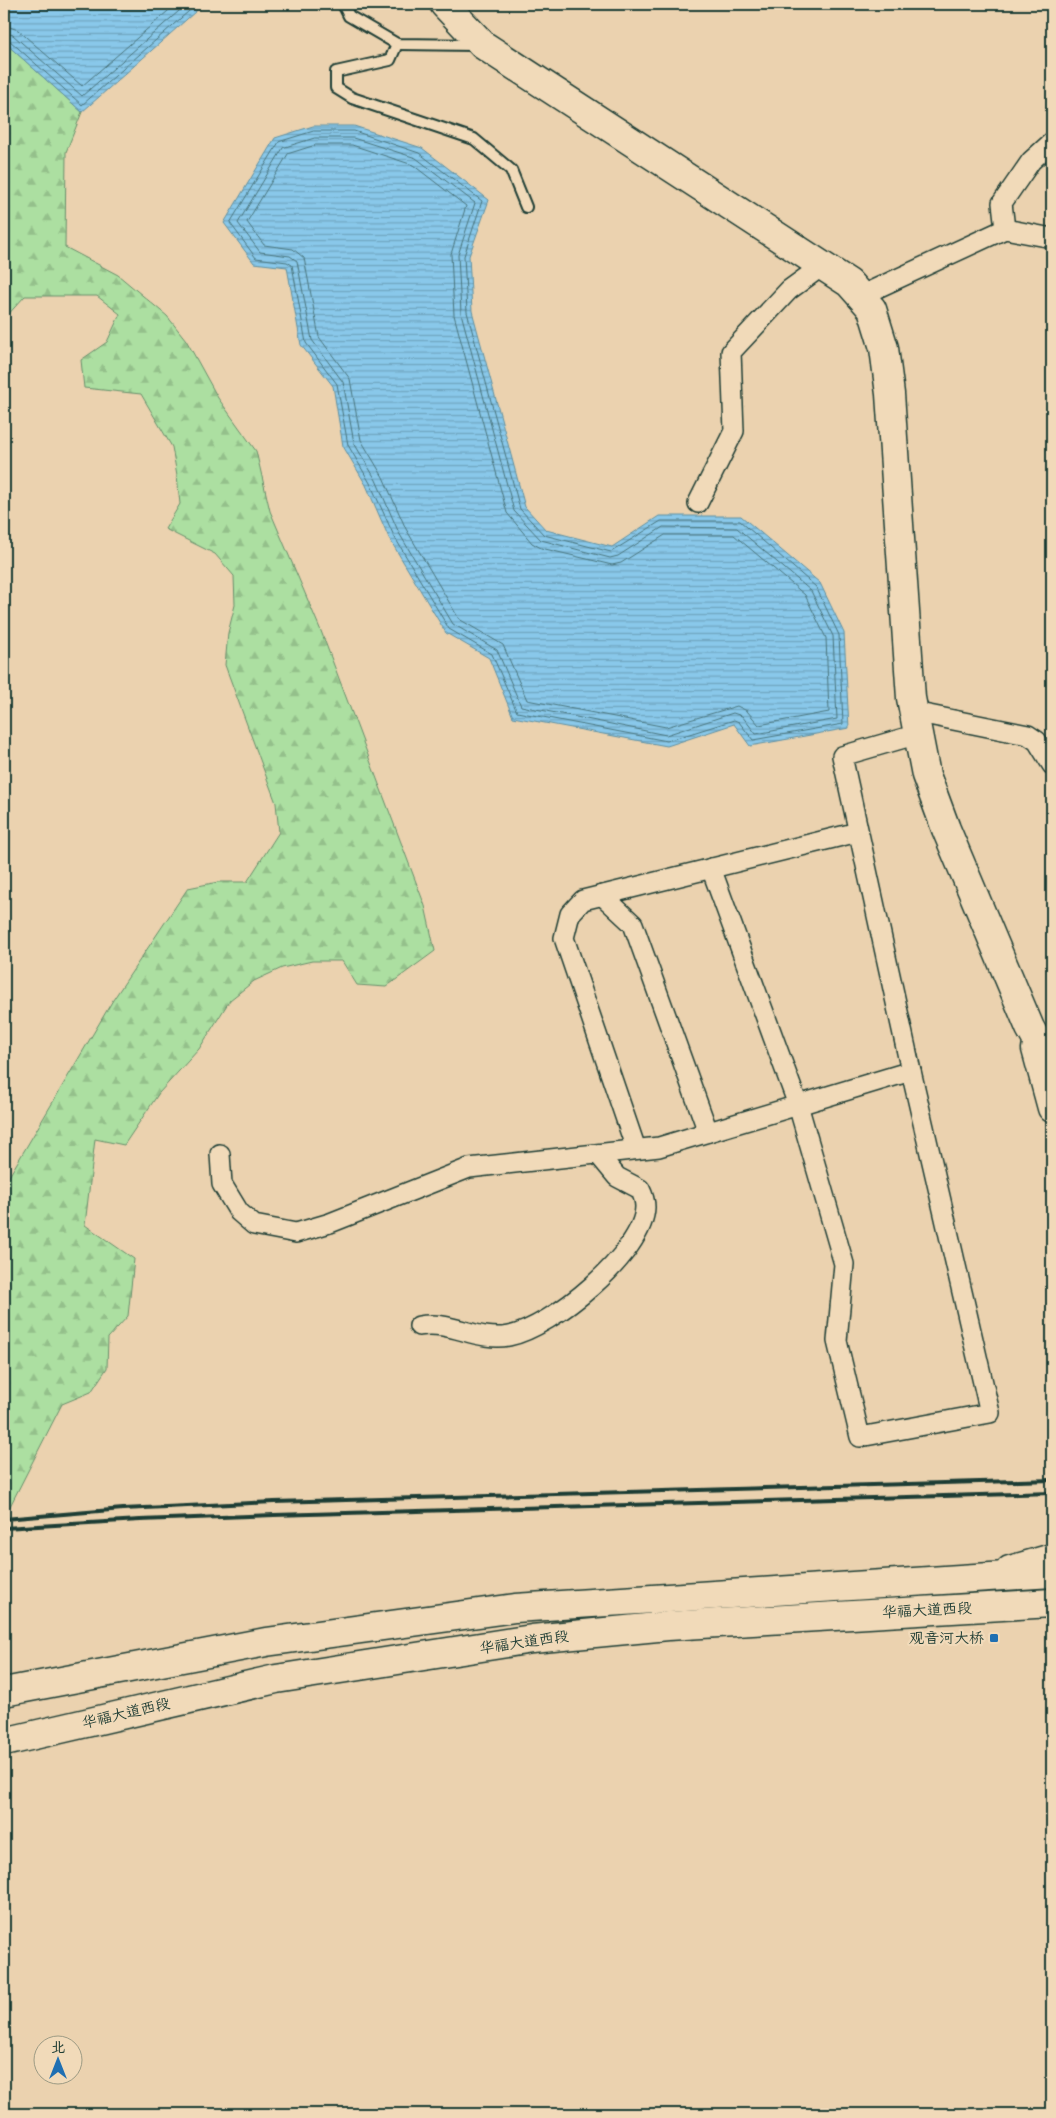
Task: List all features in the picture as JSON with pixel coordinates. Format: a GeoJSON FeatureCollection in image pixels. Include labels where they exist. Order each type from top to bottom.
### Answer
{"type":"FeatureCollection","features":[{"type":"Feature","properties":{"kind":"main road"},"geometry":{"type":"LineString","coordinates":[[444,4],[483,45],[849,284],[872,309],[884,348],[890,394],[904,612],[916,723],[926,774],[946,829],[1030,1028],[1052,1067]]}},
{"type":"Feature","properties":{"kind":"main road"},"geometry":{"type":"LineString","coordinates":[[1030,1028],[1052,1108]]}},
{"type":"Feature","properties":{"kind":"main road"},"geometry":{"type":"LineString","coordinates":[[986,1577],[1052,1558]]}},
{"type":"Feature","properties":{"kind":"main road","name":"华福大道西段"},"geometry":{"type":"LineString","coordinates":[[4,1692],[266,1642],[514,1608],[1052,1573]]}},
{"type":"Feature","properties":{"kind":"main road","name":"华福大道西段"},"geometry":{"type":"LineString","coordinates":[[4,1742],[276,1680],[532,1639],[668,1626],[1052,1603]]}},
{"type":"Feature","properties":{"kind":"main road"},"geometry":{"type":"LineString","coordinates":[[1017,1605],[1052,1609]]}},
{"type":"Feature","properties":{"kind":"street"},"geometry":{"type":"LineString","coordinates":[[1005,229],[1002,203],[1031,161],[1052,142]]}},
{"type":"Feature","properties":{"kind":"street"},"geometry":{"type":"LineString","coordinates":[[860,296],[1005,229],[1052,238]]}},
{"type":"Feature","properties":{"kind":"street"},"geometry":{"type":"LineString","coordinates":[[698,503],[734,431],[731,352],[789,290],[822,266]]}},
{"type":"Feature","properties":{"kind":"street"},"geometry":{"type":"LineString","coordinates":[[711,868],[798,1105],[844,1264],[836,1341],[860,1438],[990,1413],[911,1071],[842,756],[916,723],[1028,735],[1037,741],[1052,765]]}},
{"type":"Feature","properties":{"kind":"street"},"geometry":{"type":"LineString","coordinates":[[636,1149],[564,938],[570,914],[583,900],[858,832]]}},
{"type":"Feature","properties":{"kind":"street"},"geometry":{"type":"LineString","coordinates":[[602,895],[633,924],[708,1132]]}},
{"type":"Feature","properties":{"kind":"street"},"geometry":{"type":"LineString","coordinates":[[220,1154],[222,1184],[239,1212],[254,1225],[296,1233],[330,1223],[469,1168],[659,1147],[911,1071]]}},
{"type":"Feature","properties":{"kind":"street"},"geometry":{"type":"LineString","coordinates":[[420,1326],[431,1324],[444,1326],[484,1337],[510,1336],[533,1329],[579,1297],[607,1273],[634,1239],[645,1208],[640,1189],[617,1177],[598,1154]]}},
{"type":"Feature","properties":{"kind":"lane"},"geometry":{"type":"LineString","coordinates":[[343,4],[350,16],[397,44],[483,45]]}},
{"type":"Feature","properties":{"kind":"lane"},"geometry":{"type":"LineString","coordinates":[[397,44],[390,60],[336,72],[336,88],[352,98],[474,139],[511,170],[526,207]]}},
{"type":"Feature","properties":{"kind":"green space"},"geometry":{"type":"Polygon","coordinates":[[[4,42],[82,112],[66,152],[65,247],[118,275],[167,316],[186,340],[218,398],[256,451],[270,511],[321,631],[425,906],[435,951],[386,987],[357,985],[342,961],[312,961],[282,968],[254,981],[230,1000],[199,1049],[159,1093],[124,1145],[95,1139],[85,1225],[134,1259],[128,1316],[108,1338],[107,1368],[91,1392],[62,1404],[4,1518],[4,1185],[113,1000],[188,888],[218,882],[247,882],[279,832],[276,803],[225,665],[228,633],[235,605],[234,576],[215,554],[165,529],[180,504],[177,475],[172,447],[141,394],[84,388],[81,360],[107,342],[120,314],[97,296],[25,296],[4,319],[4,42]]]}},
{"type":"Feature","properties":{"kind":"water"},"geometry":{"type":"Polygon","coordinates":[[[7,4],[204,4],[82,112],[4,42],[4,8],[7,4]]]}},
{"type":"Feature","properties":{"kind":"water"},"geometry":{"type":"Polygon","coordinates":[[[313,126],[354,126],[422,148],[489,200],[469,256],[472,311],[525,507],[546,530],[612,547],[659,516],[741,516],[820,583],[844,633],[849,728],[750,746],[734,724],[667,746],[513,717],[489,658],[446,633],[389,538],[366,485],[343,446],[333,386],[301,345],[287,267],[254,263],[224,223],[275,138],[313,126]]]}},
{"type":"Feature","properties":{"kind":"railway"},"geometry":{"type":"LineString","coordinates":[[4,1519],[123,1509],[274,1502],[1052,1480]]}},
{"type":"Feature","properties":{"kind":"railway"},"geometry":{"type":"LineString","coordinates":[[4,1528],[274,1515],[1052,1493]]}},
{"type":"Feature","properties":{"kind":"place","name":"观音河大桥"},"geometry":{"type":"Point","coordinates":[994,1638]}}]}
